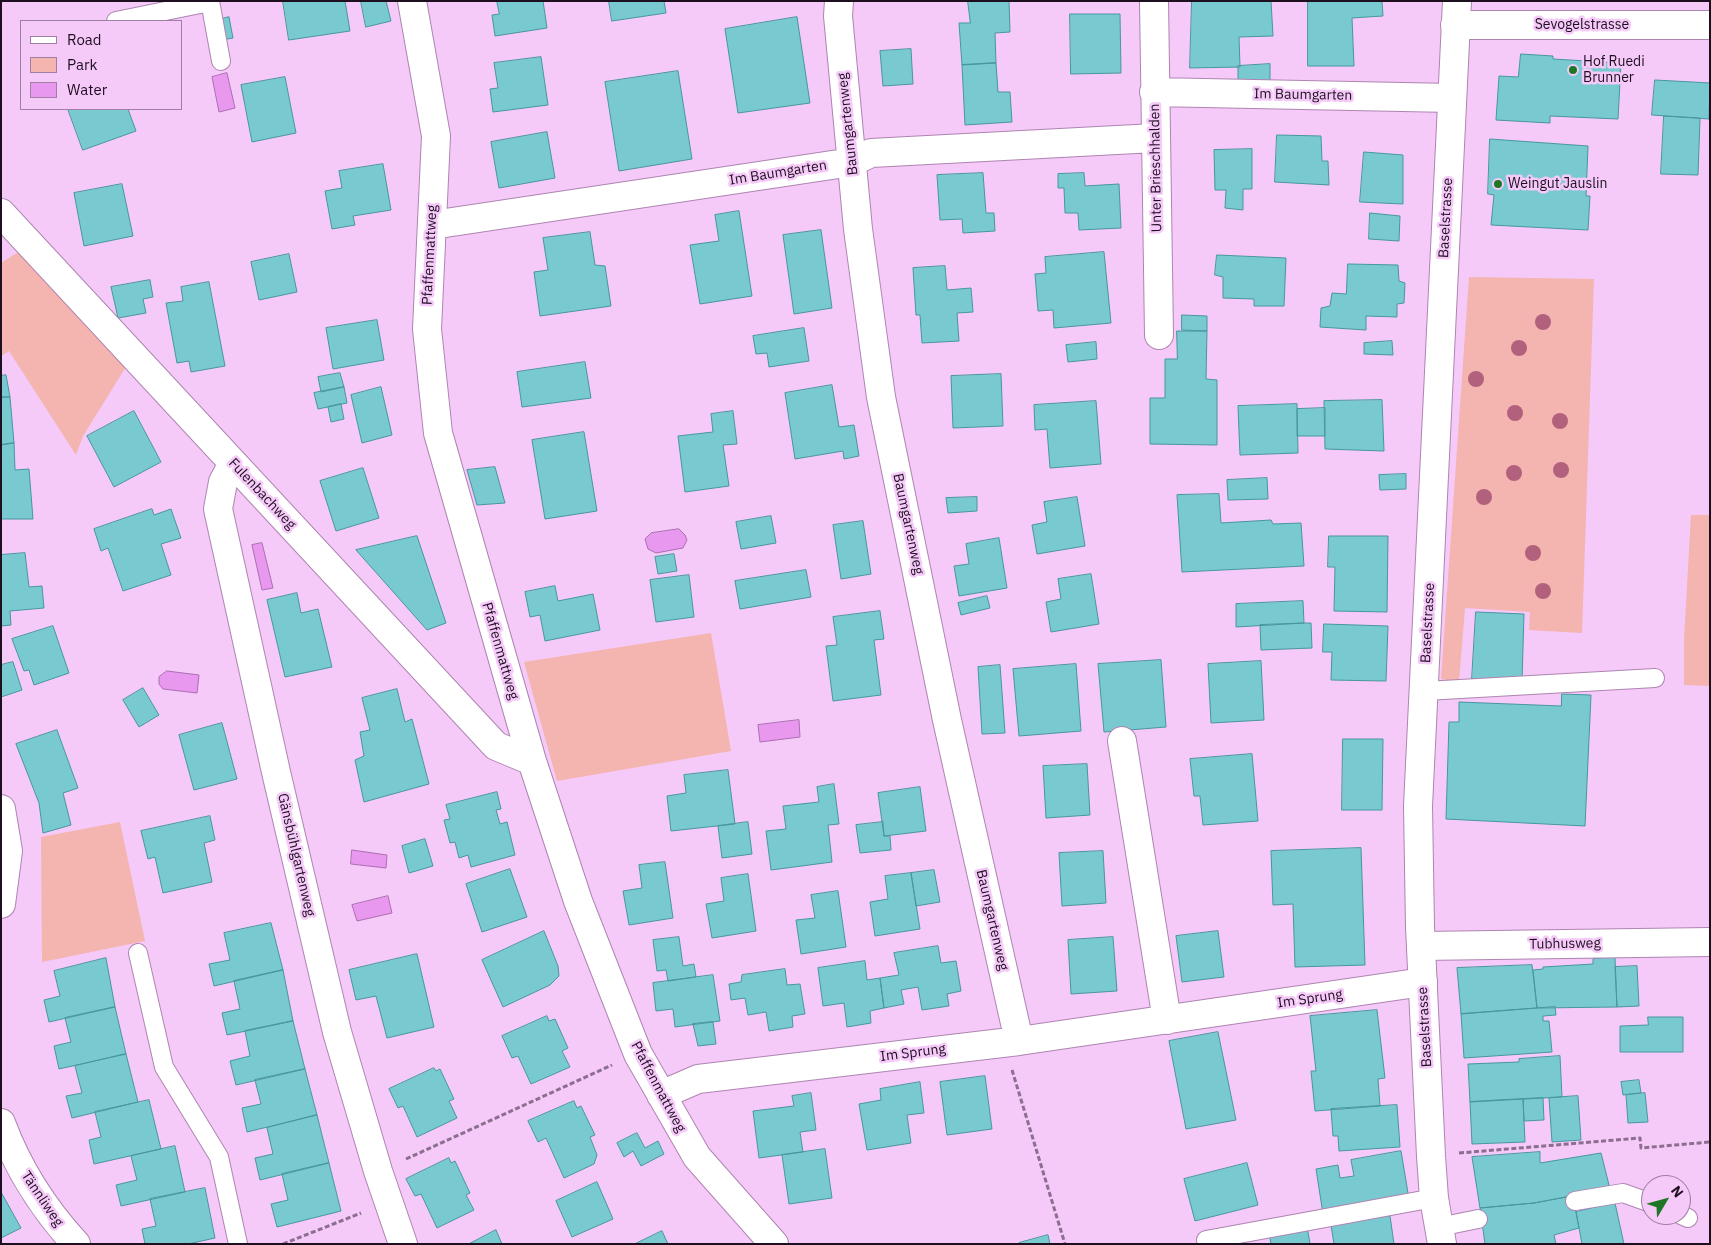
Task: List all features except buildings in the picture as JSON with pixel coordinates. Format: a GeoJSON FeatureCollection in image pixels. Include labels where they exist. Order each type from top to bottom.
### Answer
{"type":"FeatureCollection","features":[{"type":"Feature","properties":{"kind":"street","name":"Pfaffenmattweg"},"geometry":{"type":"LineString","coordinates":[[412,1],[436,136],[427,329],[438,433],[532,761],[578,901],[638,1054],[697,1157],[774,1244]]}},
{"type":"Feature","properties":{"kind":"street","name":"Baumgartenweg"},"geometry":{"type":"LineString","coordinates":[[839,1],[838,16],[858,229],[881,397],[948,720],[1019,1041]]}},
{"type":"Feature","properties":{"kind":"street","name":"Unter Brieschhalden"},"geometry":{"type":"LineString","coordinates":[[1154,1],[1159,335]]}},
{"type":"Feature","properties":{"kind":"street","name":"Sevogelstrasse"},"geometry":{"type":"LineString","coordinates":[[1456,13],[1710,26]]}},
{"type":"Feature","properties":{"kind":"street","name":"Baselstrasse"},"geometry":{"type":"LineString","coordinates":[[1440,1235],[1434,1198],[1431,1156],[1421,946],[1418,806],[1456,13]]}},
{"type":"Feature","properties":{"kind":"street","name":"Im Baumgarten"},"geometry":{"type":"LineString","coordinates":[[1154,92],[1452,98]]}},
{"type":"Feature","properties":{"kind":"street","name":"Im Baumgarten"},"geometry":{"type":"LineString","coordinates":[[432,225],[852,162],[871,153],[1155,138]]}},
{"type":"Feature","properties":{"kind":"street","name":"Fulenbachweg"},"geometry":{"type":"LineString","coordinates":[[1,213],[496,746],[532,761]]}},
{"type":"Feature","properties":{"kind":"street","name":"Gänsbühlgartenweg"},"geometry":{"type":"LineString","coordinates":[[233,462],[223,482],[218,509],[274,762],[337,1032],[378,1171],[403,1244]]}},
{"type":"Feature","properties":{"kind":"street"},"geometry":{"type":"LineString","coordinates":[[1122,741],[1167,1020]]}},
{"type":"Feature","properties":{"kind":"street"},"geometry":{"type":"LineString","coordinates":[[1,809],[8,851],[1,904]]}},
{"type":"Feature","properties":{"kind":"street","name":"Tubhusweg"},"geometry":{"type":"LineString","coordinates":[[1421,946],[1710,942]]}},
{"type":"Feature","properties":{"kind":"street","name":"Im Sprung"},"geometry":{"type":"LineString","coordinates":[[662,1095],[698,1079],[1019,1041],[1423,982]]}},
{"type":"Feature","properties":{"kind":"street","name":"Tännliweg"},"geometry":{"type":"LineString","coordinates":[[1,1124],[29,1184],[76,1244]]}},
{"type":"Feature","properties":{"kind":"lane"},"geometry":{"type":"LineString","coordinates":[[121,20],[210,1],[221,61]]}},
{"type":"Feature","properties":{"kind":"lane"},"geometry":{"type":"LineString","coordinates":[[1425,691],[1655,678]]}},
{"type":"Feature","properties":{"kind":"lane"},"geometry":{"type":"LineString","coordinates":[[138,954],[164,1067],[219,1157],[238,1244]]}},
{"type":"Feature","properties":{"kind":"lane"},"geometry":{"type":"LineString","coordinates":[[1575,1201],[1623,1193],[1641,1200]]}},
{"type":"Feature","properties":{"kind":"lane"},"geometry":{"type":"LineString","coordinates":[[1206,1240],[1434,1198]]}},
{"type":"Feature","properties":{"kind":"lane"},"geometry":{"type":"LineString","coordinates":[[1440,1235],[1478,1219]]}},
{"type":"Feature","properties":{"kind":"path"},"geometry":{"type":"LineString","coordinates":[[1019,1041],[1011,1068],[1065,1244]]}},
{"type":"Feature","properties":{"kind":"path"},"geometry":{"type":"LineString","coordinates":[[378,1171],[638,1054]]}},
{"type":"Feature","properties":{"kind":"path"},"geometry":{"type":"LineString","coordinates":[[1431,1156],[1640,1138],[1641,1148],[1710,1142]]}},
{"type":"Feature","properties":{"kind":"path"},"geometry":{"type":"LineString","coordinates":[[282,1244],[350,1218]]}},
{"type":"Feature","properties":{"kind":"green space"},"geometry":{"type":"Polygon","coordinates":[[[20,251],[127,365],[83,436],[76,455],[9,351],[1,356],[1,263],[20,251]]]}},
{"type":"Feature","properties":{"kind":"green space"},"geometry":{"type":"Polygon","coordinates":[[[1469,277],[1594,279],[1582,633],[1529,630],[1530,612],[1465,608],[1459,682],[1441,679],[1469,277]]]}},
{"type":"Feature","properties":{"kind":"green space"},"geometry":{"type":"Polygon","coordinates":[[[1691,515],[1710,515],[1710,686],[1684,685],[1684,639],[1691,515]]]}},
{"type":"Feature","properties":{"kind":"green space"},"geometry":{"type":"Polygon","coordinates":[[[711,633],[731,751],[557,781],[524,662],[711,633]]]}},
{"type":"Feature","properties":{"kind":"green space"},"geometry":{"type":"Polygon","coordinates":[[[120,822],[145,941],[42,962],[41,837],[120,822]]]}},
{"type":"Feature","properties":{"kind":"water"},"geometry":{"type":"Polygon","coordinates":[[[227,73],[235,108],[219,112],[212,77],[227,73]]]}},
{"type":"Feature","properties":{"kind":"water"},"geometry":{"type":"Polygon","coordinates":[[[679,529],[687,540],[683,548],[656,553],[648,549],[645,539],[651,533],[679,529]]]}},
{"type":"Feature","properties":{"kind":"water"},"geometry":{"type":"Polygon","coordinates":[[[262,543],[273,588],[262,590],[252,545],[262,543]]]}},
{"type":"Feature","properties":{"kind":"water"},"geometry":{"type":"Polygon","coordinates":[[[167,671],[199,675],[197,693],[163,689],[159,684],[159,677],[167,671]]]}},
{"type":"Feature","properties":{"kind":"water"},"geometry":{"type":"Polygon","coordinates":[[[799,720],[800,737],[760,742],[758,725],[799,720]]]}},
{"type":"Feature","properties":{"kind":"water"},"geometry":{"type":"Polygon","coordinates":[[[352,850],[387,855],[386,868],[351,864],[352,850]]]}},
{"type":"Feature","properties":{"kind":"water"},"geometry":{"type":"Polygon","coordinates":[[[388,896],[392,913],[357,921],[352,905],[388,896]]]}},
{"type":"Feature","properties":{"kind":"place","name":"Hof Ruedi Brunner"},"geometry":{"type":"Point","coordinates":[1573,70]}},
{"type":"Feature","properties":{"kind":"place","name":"Weingut Jauslin"},"geometry":{"type":"Point","coordinates":[1498,184]}}]}
